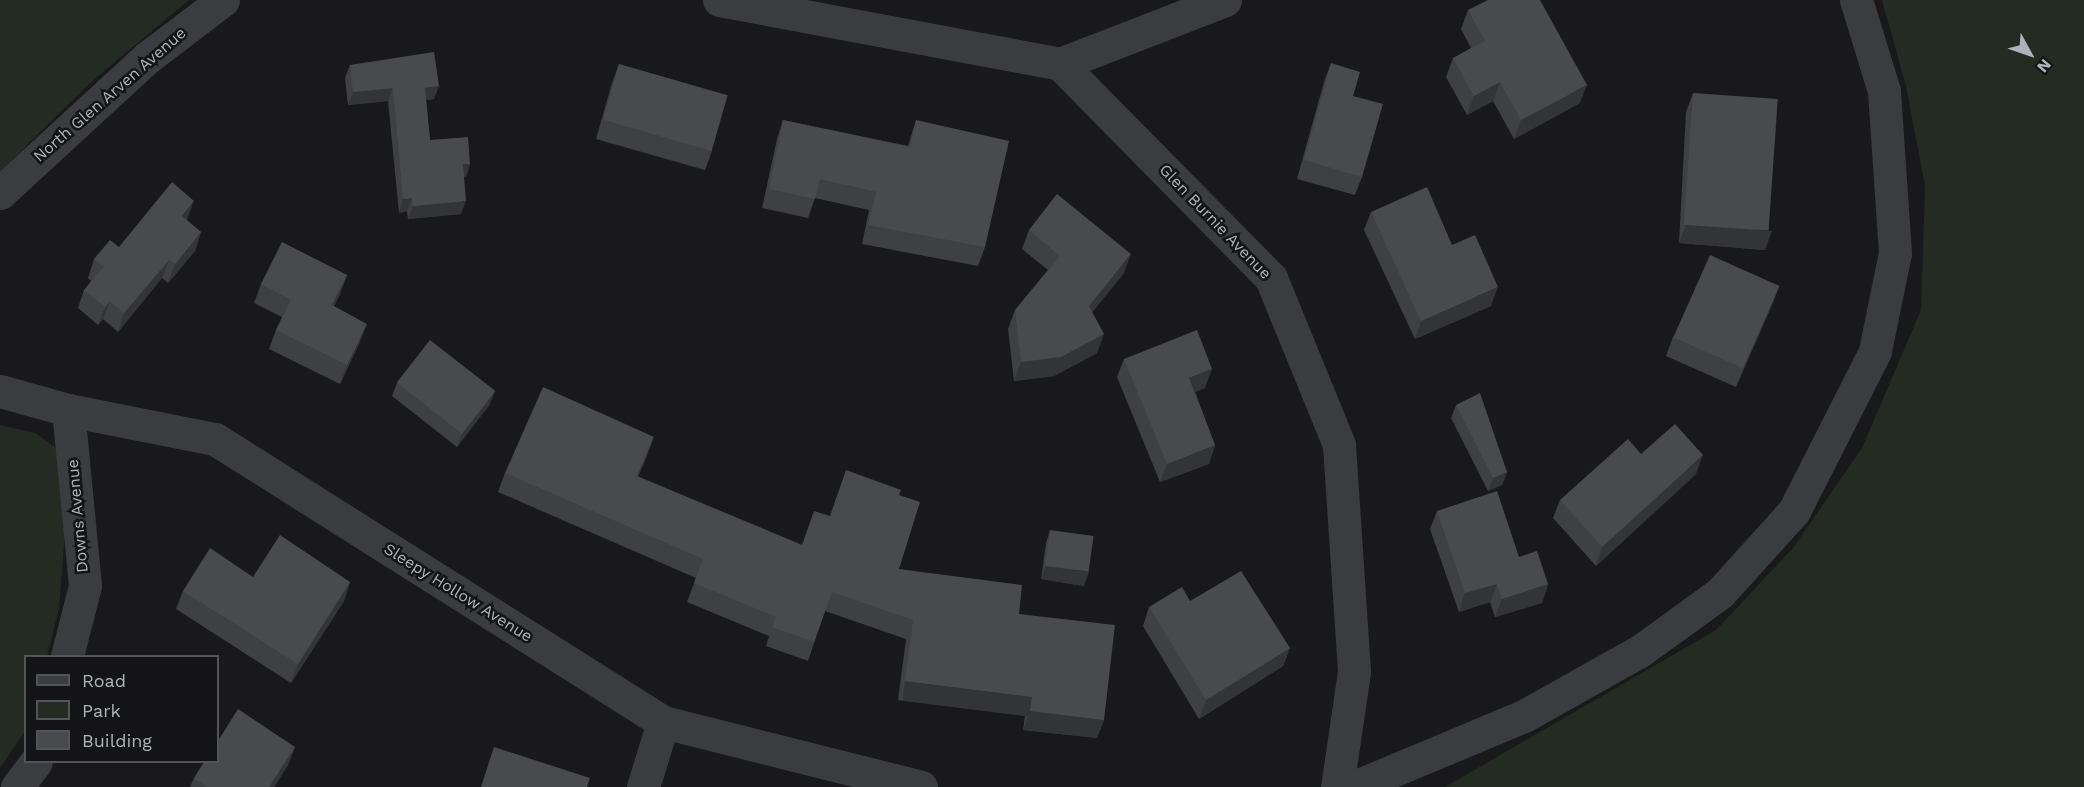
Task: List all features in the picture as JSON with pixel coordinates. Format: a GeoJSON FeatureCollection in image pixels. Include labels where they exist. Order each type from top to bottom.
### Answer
{"type":"FeatureCollection","features":[{"type":"Feature","properties":{"kind":"street","name":"North Glen Arven Avenue"},"geometry":{"type":"LineString","coordinates":[[0,193],[148,57],[223,0]]}},
{"type":"Feature","properties":{"kind":"street"},"geometry":{"type":"LineString","coordinates":[[719,0],[1060,64],[1225,0]]}},
{"type":"Feature","properties":{"kind":"street"},"geometry":{"type":"LineString","coordinates":[[1354,787],[1524,716],[1640,651],[1720,593],[1794,511],[1875,351],[1895,252],[1884,91],[1856,0]]}},
{"type":"Feature","properties":{"kind":"street","name":"Glen Burnie Avenue"},"geometry":{"type":"LineString","coordinates":[[1060,64],[1271,278],[1339,445],[1354,672],[1337,787]]}},
{"type":"Feature","properties":{"kind":"street","name":"Sleepy Hollow Avenue"},"geometry":{"type":"LineString","coordinates":[[0,391],[68,410],[215,439],[663,722],[921,787]]}},
{"type":"Feature","properties":{"kind":"street","name":"Downs Avenue"},"geometry":{"type":"LineString","coordinates":[[68,410],[85,586],[68,655]]}},
{"type":"Feature","properties":{"kind":"street"},"geometry":{"type":"LineString","coordinates":[[643,787],[663,722]]}},
{"type":"Feature","properties":{"kind":"street"},"geometry":{"type":"LineString","coordinates":[[17,787],[35,763]]}},
{"type":"Feature","properties":{"kind":"green space"},"geometry":{"type":"Polygon","coordinates":[[[0,0],[189,0],[91,82],[0,172],[0,0]]]}},
{"type":"Feature","properties":{"kind":"green space"},"geometry":{"type":"Polygon","coordinates":[[[1882,0],[2084,0],[2084,787],[1445,787],[1716,630],[1793,548],[1862,448],[1921,310],[1925,186],[1906,86],[1882,0]]]}},
{"type":"Feature","properties":{"kind":"green space"},"geometry":{"type":"Polygon","coordinates":[[[0,425],[35,433],[58,449],[65,533],[59,609],[47,655],[24,655],[24,732],[0,768],[0,425]]]}},
{"type":"Feature","properties":{"kind":"building"},"geometry":{"type":"Polygon","coordinates":[[[1488,0],[1540,0],[1587,85],[1521,120],[1500,82],[1474,96],[1453,58],[1485,41],[1468,10],[1488,0]]]}},
{"type":"Feature","properties":{"kind":"building"},"geometry":{"type":"Polygon","coordinates":[[[434,52],[439,86],[425,88],[430,140],[468,137],[470,164],[463,164],[466,201],[413,206],[412,198],[403,199],[393,88],[353,92],[350,65],[434,52]]]}},
{"type":"Feature","properties":{"kind":"building"},"geometry":{"type":"Polygon","coordinates":[[[1331,63],[1360,72],[1353,96],[1383,104],[1362,177],[1304,160],[1331,63]]]}},
{"type":"Feature","properties":{"kind":"building"},"geometry":{"type":"Polygon","coordinates":[[[619,64],[728,95],[712,151],[603,120],[619,64]]]}},
{"type":"Feature","properties":{"kind":"building"},"geometry":{"type":"Polygon","coordinates":[[[1693,93],[1778,99],[1769,231],[1684,225],[1693,93]]]}},
{"type":"Feature","properties":{"kind":"building"},"geometry":{"type":"Polygon","coordinates":[[[783,120],[910,147],[916,120],[1009,141],[985,247],[868,225],[876,192],[820,179],[815,199],[769,189],[783,120]]]}},
{"type":"Feature","properties":{"kind":"building"},"geometry":{"type":"Polygon","coordinates":[[[172,182],[194,201],[182,216],[201,232],[175,264],[169,260],[124,313],[110,301],[105,307],[84,290],[104,267],[94,259],[110,240],[119,247],[172,182]]]}},
{"type":"Feature","properties":{"kind":"building"},"geometry":{"type":"Polygon","coordinates":[[[1427,187],[1452,245],[1475,235],[1498,287],[1421,321],[1371,212],[1427,187]]]}},
{"type":"Feature","properties":{"kind":"building"},"geometry":{"type":"Polygon","coordinates":[[[1057,194],[1131,254],[1089,306],[1104,334],[1061,357],[1021,362],[1015,310],[1060,256],[1029,230],[1057,194]]]}},
{"type":"Feature","properties":{"kind":"building"},"geometry":{"type":"Polygon","coordinates":[[[282,242],[347,275],[332,305],[367,324],[347,365],[276,330],[291,300],[261,284],[282,242]]]}},
{"type":"Feature","properties":{"kind":"building"},"geometry":{"type":"Polygon","coordinates":[[[1710,255],[1779,286],[1743,368],[1673,337],[1710,255]]]}},
{"type":"Feature","properties":{"kind":"building"},"geometry":{"type":"Polygon","coordinates":[[[1197,330],[1212,369],[1189,378],[1215,445],[1167,464],[1124,359],[1197,330]]]}},
{"type":"Feature","properties":{"kind":"building"},"geometry":{"type":"Polygon","coordinates":[[[430,340],[495,391],[462,434],[397,383],[430,340]]]}},
{"type":"Feature","properties":{"kind":"building"},"geometry":{"type":"Polygon","coordinates":[[[543,387],[654,437],[637,476],[802,545],[814,511],[830,516],[846,470],[901,490],[899,495],[920,502],[899,569],[1022,585],[1019,614],[1115,625],[1104,720],[1030,711],[1032,697],[905,681],[913,620],[832,592],[814,642],[772,627],[776,617],[694,583],[703,559],[505,473],[543,387]]]}},
{"type":"Feature","properties":{"kind":"building"},"geometry":{"type":"Polygon","coordinates":[[[1480,393],[1507,472],[1493,478],[1456,405],[1480,393]]]}},
{"type":"Feature","properties":{"kind":"building"},"geometry":{"type":"Polygon","coordinates":[[[1675,424],[1703,455],[1602,547],[1560,500],[1628,439],[1641,454],[1675,424]]]}},
{"type":"Feature","properties":{"kind":"building"},"geometry":{"type":"Polygon","coordinates":[[[1497,491],[1519,557],[1537,551],[1548,584],[1502,599],[1497,584],[1465,593],[1437,511],[1497,491]]]}},
{"type":"Feature","properties":{"kind":"building"},"geometry":{"type":"Polygon","coordinates":[[[1050,530],[1094,536],[1089,572],[1045,566],[1050,530]]]}},
{"type":"Feature","properties":{"kind":"building"},"geometry":{"type":"Polygon","coordinates":[[[280,535],[350,582],[298,664],[183,591],[210,548],[253,577],[280,535]]]}},
{"type":"Feature","properties":{"kind":"building"},"geometry":{"type":"Polygon","coordinates":[[[1241,571],[1290,648],[1206,700],[1149,607],[1182,587],[1190,601],[1241,571]]]}},
{"type":"Feature","properties":{"kind":"building"},"geometry":{"type":"Polygon","coordinates":[[[238,709],[295,747],[269,787],[207,787],[194,778],[203,763],[219,763],[219,739],[238,709]]]}},
{"type":"Feature","properties":{"kind":"building"},"geometry":{"type":"Polygon","coordinates":[[[494,747],[590,778],[587,787],[481,787],[494,747]]]}}]}
